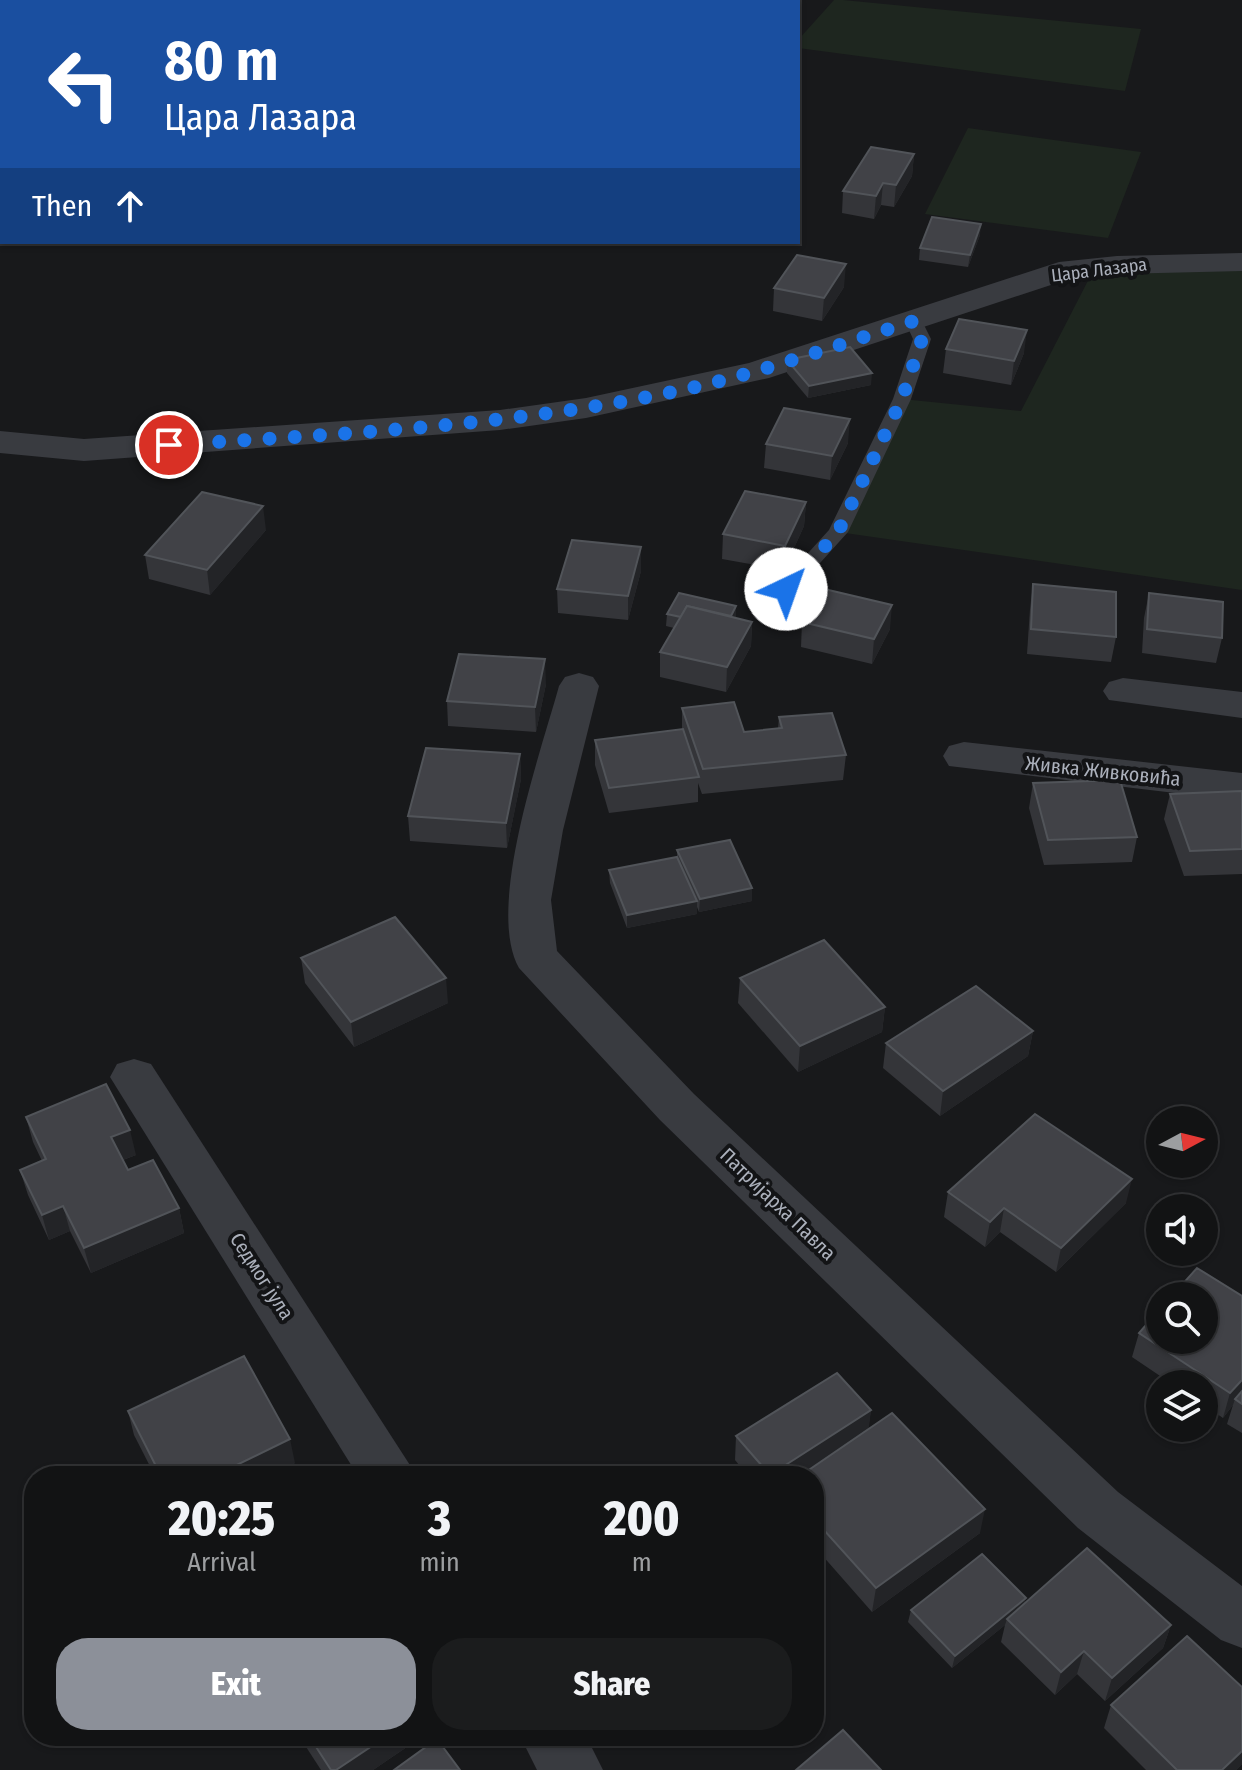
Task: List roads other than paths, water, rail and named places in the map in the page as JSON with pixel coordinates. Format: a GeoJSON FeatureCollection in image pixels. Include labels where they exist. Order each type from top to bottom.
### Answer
{"type":"FeatureCollection","features":[{"type":"Feature","properties":{"kind":"street","name":"Цара Лазара"},"geometry":{"type":"LineString","coordinates":[[0,442],[84,450],[500,420],[599,405],[757,371],[1059,272],[1117,265],[1242,262]]}},
{"type":"Feature","properties":{"kind":"street","name":"Патријарха Павла"},"geometry":{"type":"LineString","coordinates":[[579,686],[542,830],[529,900],[535,956],[677,1107],[1098,1510],[1242,1621]]}},
{"type":"Feature","properties":{"kind":"street"},"geometry":{"type":"LineString","coordinates":[[1123,691],[1242,705]]}},
{"type":"Feature","properties":{"kind":"street","name":"Живка Живковића"},"geometry":{"type":"LineString","coordinates":[[964,756],[1242,787]]}},
{"type":"Feature","properties":{"kind":"street","name":"Седмог јула"},"geometry":{"type":"LineString","coordinates":[[134,1077],[383,1466]]}},
{"type":"Feature","properties":{"kind":"street"},"geometry":{"type":"LineString","coordinates":[[557,1746],[572,1770]]}},
{"type":"Feature","properties":{"kind":"lane"},"geometry":{"type":"LineString","coordinates":[[786,589],[838,532],[902,399],[922,339],[914,321]]}}]}
